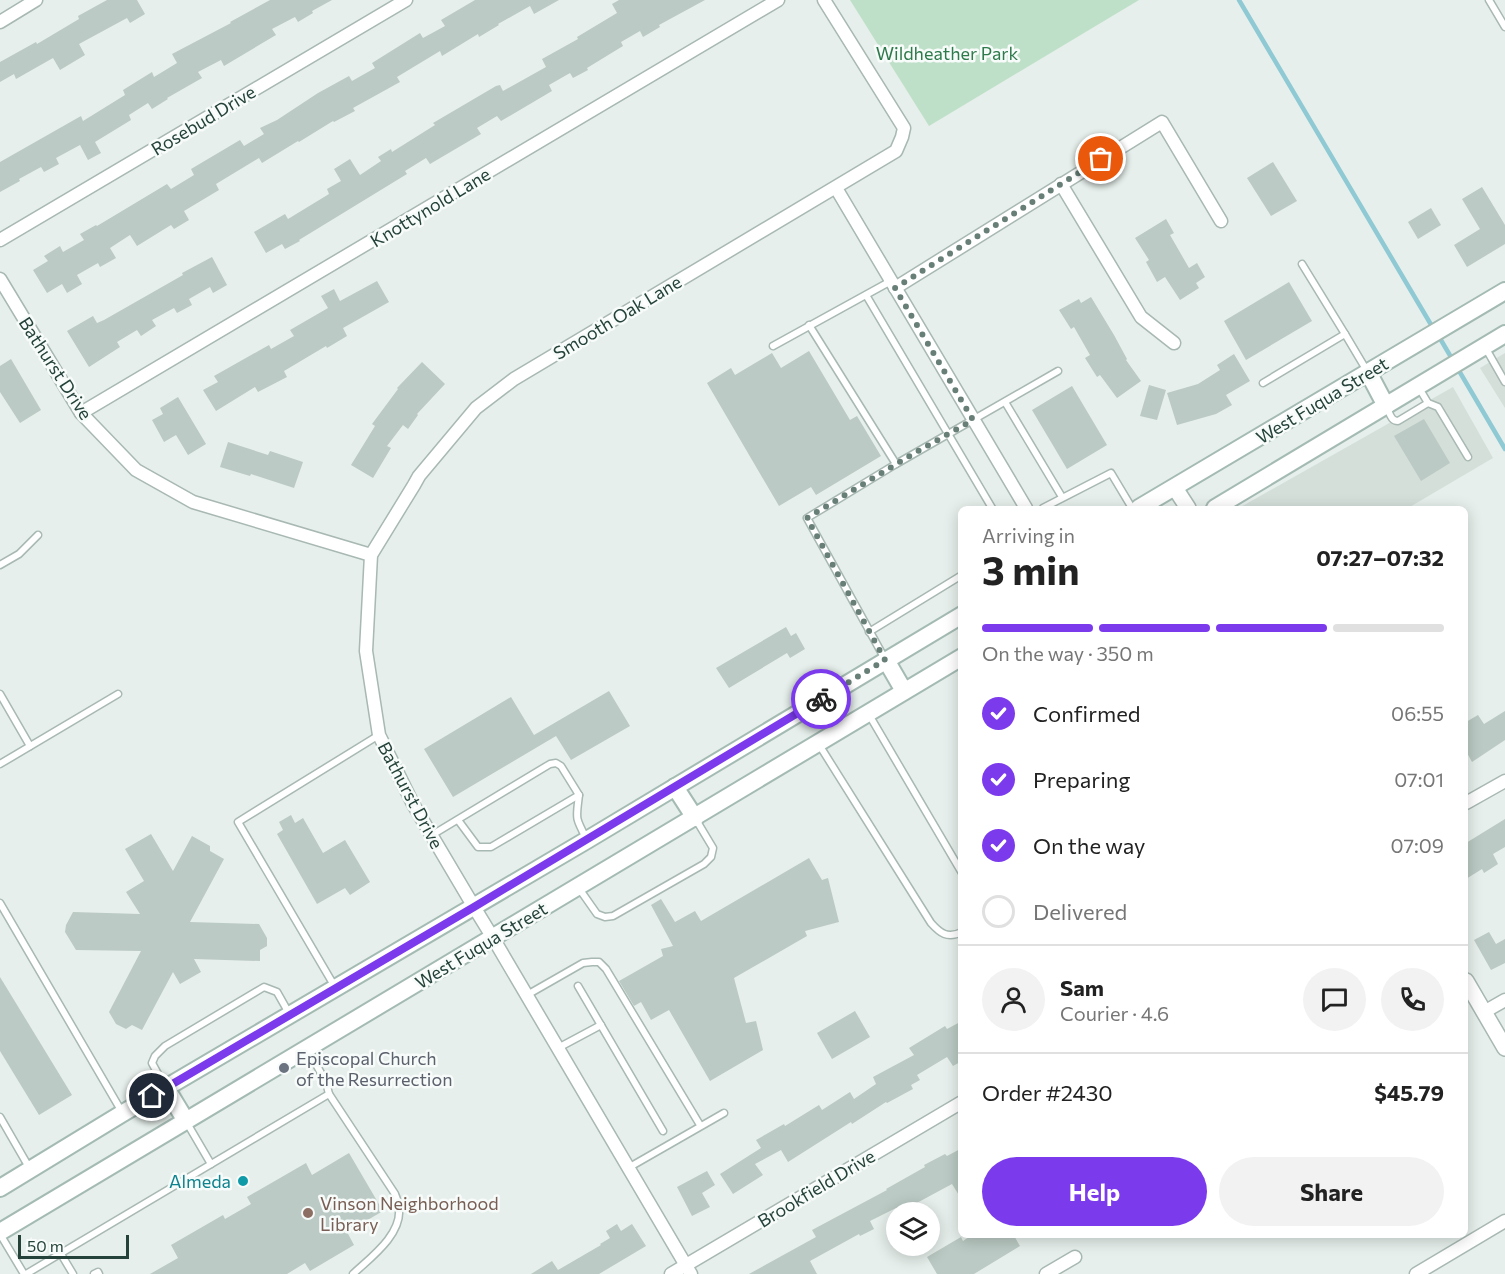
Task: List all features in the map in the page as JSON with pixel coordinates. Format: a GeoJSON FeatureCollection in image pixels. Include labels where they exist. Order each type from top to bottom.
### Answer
{"type":"FeatureCollection","features":[{"type":"Feature","properties":{"kind":"main road","name":"West Fuqua Street"},"geometry":{"type":"LineString","coordinates":[[1143,506],[1505,291]]}},
{"type":"Feature","properties":{"kind":"main road"},"geometry":{"type":"LineString","coordinates":[[1218,506],[1505,334]]}},
{"type":"Feature","properties":{"kind":"main road"},"geometry":{"type":"LineString","coordinates":[[1368,372],[1386,406]]}},
{"type":"Feature","properties":{"kind":"main road","name":"West Fuqua Street"},"geometry":{"type":"LineString","coordinates":[[0,1188],[958,617]]}},
{"type":"Feature","properties":{"kind":"main road","name":"West Fuqua Street"},"geometry":{"type":"LineString","coordinates":[[0,1233],[958,659]]}},
{"type":"Feature","properties":{"kind":"main road"},"geometry":{"type":"LineString","coordinates":[[885,660],[904,691]]}},
{"type":"Feature","properties":{"kind":"main road"},"geometry":{"type":"LineString","coordinates":[[675,787],[695,818]]}},
{"type":"Feature","properties":{"kind":"main road"},"geometry":{"type":"LineString","coordinates":[[166,1088],[186,1121]]}},
{"type":"Feature","properties":{"kind":"street"},"geometry":{"type":"LineString","coordinates":[[0,22],[36,0]]}},
{"type":"Feature","properties":{"kind":"street","name":"Rosebud Drive"},"geometry":{"type":"LineString","coordinates":[[0,240],[405,0]]}},
{"type":"Feature","properties":{"kind":"street","name":"Knottynold Lane"},"geometry":{"type":"LineString","coordinates":[[81,413],[778,0]]}},
{"type":"Feature","properties":{"kind":"street","name":"Smooth Oak Lane"},"geometry":{"type":"LineString","coordinates":[[371,555],[419,476],[476,408],[514,379],[896,151],[904,128],[824,0]]}},
{"type":"Feature","properties":{"kind":"street"},"geometry":{"type":"LineString","coordinates":[[893,285],[1162,122],[1221,221]]}},
{"type":"Feature","properties":{"kind":"street"},"geometry":{"type":"LineString","coordinates":[[1061,184],[1141,317],[1174,343]]}},
{"type":"Feature","properties":{"kind":"street"},"geometry":{"type":"LineString","coordinates":[[836,188],[1025,506]]}},
{"type":"Feature","properties":{"kind":"street","name":"Bathurst Drive"},"geometry":{"type":"LineString","coordinates":[[0,279],[81,413],[136,470],[193,502],[371,555],[366,651],[379,735],[413,804],[688,1270]]}},
{"type":"Feature","properties":{"kind":"street"},"geometry":{"type":"LineString","coordinates":[[1175,488],[1187,506]]}},
{"type":"Feature","properties":{"kind":"street"},"geometry":{"type":"LineString","coordinates":[[1468,802],[1505,781]]}},
{"type":"Feature","properties":{"kind":"street"},"geometry":{"type":"LineString","coordinates":[[1468,984],[1505,1048]]}},
{"type":"Feature","properties":{"kind":"street"},"geometry":{"type":"LineString","coordinates":[[1484,1012],[1505,1000]]}},
{"type":"Feature","properties":{"kind":"street","name":"Brookfield Drive"},"geometry":{"type":"LineString","coordinates":[[671,1274],[688,1270],[958,1104]]}},
{"type":"Feature","properties":{"kind":"street"},"geometry":{"type":"LineString","coordinates":[[1416,1274],[1505,1221]]}},
{"type":"Feature","properties":{"kind":"street"},"geometry":{"type":"LineString","coordinates":[[1046,1274],[1075,1257]]}},
{"type":"Feature","properties":{"kind":"lane"},"geometry":{"type":"LineString","coordinates":[[1489,0],[1505,27]]}},
{"type":"Feature","properties":{"kind":"lane"},"geometry":{"type":"LineString","coordinates":[[1302,264],[1368,372]]}},
{"type":"Feature","properties":{"kind":"lane"},"geometry":{"type":"LineString","coordinates":[[773,346],[866,295],[893,285]]}},
{"type":"Feature","properties":{"kind":"lane"},"geometry":{"type":"LineString","coordinates":[[866,295],[991,506]]}},
{"type":"Feature","properties":{"kind":"lane"},"geometry":{"type":"LineString","coordinates":[[809,325],[896,464]]}},
{"type":"Feature","properties":{"kind":"lane"},"geometry":{"type":"LineString","coordinates":[[1263,383],[1345,334]]}},
{"type":"Feature","properties":{"kind":"lane"},"geometry":{"type":"LineString","coordinates":[[1479,350],[1505,382]]}},
{"type":"Feature","properties":{"kind":"lane"},"geometry":{"type":"LineString","coordinates":[[885,660],[807,518],[1058,371]]}},
{"type":"Feature","properties":{"kind":"lane"},"geometry":{"type":"LineString","coordinates":[[1418,387],[1428,403],[1438,407],[1468,457]]}},
{"type":"Feature","properties":{"kind":"lane"},"geometry":{"type":"LineString","coordinates":[[1005,402],[1062,497]]}},
{"type":"Feature","properties":{"kind":"lane"},"geometry":{"type":"LineString","coordinates":[[1386,406],[1392,419],[1398,421],[1428,403]]}},
{"type":"Feature","properties":{"kind":"lane"},"geometry":{"type":"LineString","coordinates":[[1046,506],[1111,473],[1131,506]]}},
{"type":"Feature","properties":{"kind":"lane"},"geometry":{"type":"LineString","coordinates":[[0,565],[19,554],[38,535]]}},
{"type":"Feature","properties":{"kind":"lane"},"geometry":{"type":"LineString","coordinates":[[869,632],[958,577]]}},
{"type":"Feature","properties":{"kind":"lane"},"geometry":{"type":"LineString","coordinates":[[0,694],[30,746]]}},
{"type":"Feature","properties":{"kind":"lane"},"geometry":{"type":"LineString","coordinates":[[0,764],[118,694]]}},
{"type":"Feature","properties":{"kind":"lane"},"geometry":{"type":"LineString","coordinates":[[868,713],[958,866]]}},
{"type":"Feature","properties":{"kind":"lane"},"geometry":{"type":"LineString","coordinates":[[335,989],[238,822],[379,735]]}},
{"type":"Feature","properties":{"kind":"lane"},"geometry":{"type":"LineString","coordinates":[[818,743],[931,923],[941,933],[955,936],[958,934]]}},
{"type":"Feature","properties":{"kind":"lane"},"geometry":{"type":"LineString","coordinates":[[432,836],[550,764],[556,763],[561,766],[579,795],[577,820],[587,840]]}},
{"type":"Feature","properties":{"kind":"lane"},"geometry":{"type":"LineString","coordinates":[[458,820],[478,847],[490,848],[579,795]]}},
{"type":"Feature","properties":{"kind":"lane"},"geometry":{"type":"LineString","coordinates":[[578,887],[597,914],[605,917],[613,916],[704,864],[711,857],[713,848],[695,818]]}},
{"type":"Feature","properties":{"kind":"lane"},"geometry":{"type":"LineString","coordinates":[[0,903],[123,1113]]}},
{"type":"Feature","properties":{"kind":"lane"},"geometry":{"type":"LineString","coordinates":[[527,995],[583,963],[599,962],[606,969],[700,1125]]}},
{"type":"Feature","properties":{"kind":"lane"},"geometry":{"type":"LineString","coordinates":[[578,986],[663,1131]]}},
{"type":"Feature","properties":{"kind":"lane"},"geometry":{"type":"LineString","coordinates":[[166,1088],[153,1067],[155,1056],[165,1046],[264,987],[277,992],[291,1015]]}},
{"type":"Feature","properties":{"kind":"lane"},"geometry":{"type":"LineString","coordinates":[[558,1048],[600,1025]]}},
{"type":"Feature","properties":{"kind":"lane"},"geometry":{"type":"LineString","coordinates":[[307,1048],[326,1082],[329,1094],[396,1194],[400,1210],[398,1223],[390,1240],[353,1274]]}},
{"type":"Feature","properties":{"kind":"lane"},"geometry":{"type":"LineString","coordinates":[[0,1233],[25,1274],[329,1094]]}},
{"type":"Feature","properties":{"kind":"lane"},"geometry":{"type":"LineString","coordinates":[[628,1168],[724,1113]]}},
{"type":"Feature","properties":{"kind":"lane"},"geometry":{"type":"LineString","coordinates":[[0,1118],[31,1170]]}},
{"type":"Feature","properties":{"kind":"lane"},"geometry":{"type":"LineString","coordinates":[[186,1121],[211,1164]]}},
{"type":"Feature","properties":{"kind":"lane"},"geometry":{"type":"LineString","coordinates":[[61,1254],[73,1274]]}},
{"type":"Feature","properties":{"kind":"shaded area"},"geometry":{"type":"Polygon","coordinates":[[[1505,353],[1505,408],[1480,368],[1505,353]]]}},
{"type":"Feature","properties":{"kind":"shaded area"},"geometry":{"type":"Polygon","coordinates":[[[1453,387],[1493,458],[1411,506],[1243,506],[1453,387]]]}},
{"type":"Feature","properties":{"kind":"green space","name":"Wildheather Park"},"geometry":{"type":"Polygon","coordinates":[[[850,0],[1139,0],[929,126],[850,0]]]}},
{"type":"Feature","properties":{"kind":"building"},"geometry":{"type":"Polygon","coordinates":[[[107,0],[137,0],[145,14],[130,23],[127,18],[79,44],[85,55],[60,70],[53,58],[16,79],[14,74],[0,82],[0,62],[36,42],[37,44],[79,19],[78,16],[107,0]]]}},
{"type":"Feature","properties":{"kind":"building"},"geometry":{"type":"Polygon","coordinates":[[[270,0],[332,0],[298,22],[295,17],[272,29],[276,35],[224,66],[221,60],[198,72],[202,78],[152,109],[148,103],[129,115],[131,120],[95,142],[101,153],[88,160],[80,145],[56,158],[59,164],[44,172],[41,167],[0,192],[0,162],[81,116],[83,121],[125,95],[123,90],[152,72],[154,77],[177,63],[172,54],[270,0]]]}},
{"type":"Feature","properties":{"kind":"building"},"geometry":{"type":"Polygon","coordinates":[[[475,0],[559,0],[534,14],[530,6],[442,56],[440,51],[397,77],[400,82],[353,108],[355,111],[333,121],[262,163],[259,158],[216,184],[219,190],[184,211],[189,220],[174,229],[171,225],[137,246],[130,235],[110,248],[116,258],[100,267],[98,263],[77,275],[82,284],[67,293],[62,284],[47,293],[33,270],[48,261],[44,256],[60,246],[63,252],[84,240],[80,234],[167,184],[171,189],[194,175],[191,169],[240,140],[244,146],[264,134],[260,128],[349,76],[352,81],[375,68],[372,63],[420,33],[423,38],[445,26],[441,20],[475,0]]]}},
{"type":"Feature","properties":{"kind":"building"},"geometry":{"type":"Polygon","coordinates":[[[619,0],[705,0],[659,25],[660,27],[643,37],[640,31],[621,42],[623,46],[587,68],[588,70],[573,78],[570,73],[549,85],[552,91],[501,121],[497,116],[477,128],[481,134],[430,164],[426,158],[405,171],[407,174],[300,241],[285,249],[282,244],[266,253],[254,232],[285,214],[288,219],[329,194],[327,189],[341,181],[334,169],[350,159],[360,175],[381,161],[378,157],[391,149],[392,152],[435,125],[433,123],[496,86],[500,85],[503,91],[546,67],[542,59],[617,13],[612,4],[619,0]]]}},
{"type":"Feature","properties":{"kind":"building"},"geometry":{"type":"Polygon","coordinates":[[[1273,162],[1297,201],[1271,216],[1247,178],[1273,162]]]}},
{"type":"Feature","properties":{"kind":"building"},"geometry":{"type":"Polygon","coordinates":[[[1482,187],[1505,225],[1505,244],[1467,267],[1454,245],[1480,229],[1462,199],[1482,187]]]}},
{"type":"Feature","properties":{"kind":"building"},"geometry":{"type":"Polygon","coordinates":[[[1431,208],[1441,225],[1418,239],[1408,222],[1431,208]]]}},
{"type":"Feature","properties":{"kind":"building"},"geometry":{"type":"Polygon","coordinates":[[[1166,219],[1174,233],[1170,235],[1189,268],[1197,263],[1205,277],[1196,283],[1199,288],[1180,300],[1165,277],[1157,282],[1146,262],[1149,260],[1135,238],[1166,219]]]}},
{"type":"Feature","properties":{"kind":"building"},"geometry":{"type":"Polygon","coordinates":[[[212,257],[227,285],[213,293],[210,287],[189,299],[192,305],[177,313],[174,308],[152,320],[156,326],[141,336],[137,330],[117,342],[120,347],[89,367],[67,331],[93,316],[97,323],[104,320],[212,257]]]}},
{"type":"Feature","properties":{"kind":"building"},"geometry":{"type":"Polygon","coordinates":[[[377,281],[389,302],[343,328],[347,336],[284,371],[287,377],[258,392],[255,387],[216,411],[203,390],[218,382],[214,376],[269,345],[271,349],[294,336],[290,330],[328,308],[321,296],[334,289],[340,301],[377,281]]]}},
{"type":"Feature","properties":{"kind":"building"},"geometry":{"type":"Polygon","coordinates":[[[1289,282],[1312,321],[1246,360],[1224,321],[1289,282]]]}},
{"type":"Feature","properties":{"kind":"building"},"geometry":{"type":"Polygon","coordinates":[[[1091,297],[1126,360],[1141,381],[1117,398],[1100,375],[1097,377],[1085,358],[1090,355],[1074,327],[1071,329],[1059,310],[1079,299],[1081,303],[1091,297]]]}},
{"type":"Feature","properties":{"kind":"building"},"geometry":{"type":"Polygon","coordinates":[[[809,351],[850,420],[857,416],[881,456],[816,495],[811,487],[779,506],[707,383],[731,368],[735,375],[772,353],[781,368],[809,351]]]}},
{"type":"Feature","properties":{"kind":"building"},"geometry":{"type":"Polygon","coordinates":[[[1234,354],[1250,381],[1226,395],[1232,405],[1216,414],[1177,425],[1167,393],[1198,384],[1220,370],[1217,365],[1234,354]]]}},
{"type":"Feature","properties":{"kind":"building"},"geometry":{"type":"Polygon","coordinates":[[[11,359],[41,410],[20,423],[0,392],[0,366],[11,359]]]}},
{"type":"Feature","properties":{"kind":"building"},"geometry":{"type":"Polygon","coordinates":[[[422,362],[445,384],[417,414],[408,429],[403,425],[387,446],[391,448],[373,478],[351,465],[375,426],[372,424],[397,388],[422,362]]]}},
{"type":"Feature","properties":{"kind":"building"},"geometry":{"type":"Polygon","coordinates":[[[1149,385],[1166,390],[1157,420],[1140,416],[1149,385]]]}},
{"type":"Feature","properties":{"kind":"building"},"geometry":{"type":"Polygon","coordinates":[[[1072,386],[1107,445],[1067,469],[1032,410],[1072,386]]]}},
{"type":"Feature","properties":{"kind":"building"},"geometry":{"type":"Polygon","coordinates":[[[178,397],[206,444],[188,455],[176,435],[164,442],[152,420],[163,414],[160,408],[178,397]]]}},
{"type":"Feature","properties":{"kind":"building"},"geometry":{"type":"Polygon","coordinates":[[[1424,419],[1450,463],[1421,481],[1394,436],[1424,419]]]}},
{"type":"Feature","properties":{"kind":"building"},"geometry":{"type":"Polygon","coordinates":[[[228,442],[268,455],[270,451],[303,462],[294,488],[220,467],[228,442]]]}},
{"type":"Feature","properties":{"kind":"building"},"geometry":{"type":"Polygon","coordinates":[[[786,627],[791,636],[796,633],[805,649],[790,658],[787,653],[729,688],[716,668],[786,627]]]}},
{"type":"Feature","properties":{"kind":"building"},"geometry":{"type":"Polygon","coordinates":[[[609,691],[630,726],[571,760],[556,736],[453,797],[424,749],[511,697],[534,735],[609,691]]]}},
{"type":"Feature","properties":{"kind":"building"},"geometry":{"type":"Polygon","coordinates":[[[1505,711],[1505,740],[1472,762],[1468,755],[1468,721],[1478,715],[1484,724],[1505,711]]]}},
{"type":"Feature","properties":{"kind":"building"},"geometry":{"type":"Polygon","coordinates":[[[291,815],[295,823],[303,818],[323,853],[345,840],[370,882],[350,895],[345,888],[317,904],[277,834],[283,830],[279,822],[291,815]]]}},
{"type":"Feature","properties":{"kind":"building"},"geometry":{"type":"Polygon","coordinates":[[[1505,819],[1505,847],[1493,854],[1498,864],[1484,873],[1482,869],[1468,878],[1468,842],[1505,819]]]}},
{"type":"Feature","properties":{"kind":"building"},"geometry":{"type":"Polygon","coordinates":[[[151,834],[173,871],[192,836],[210,846],[210,851],[224,859],[190,922],[259,924],[267,938],[267,946],[260,950],[260,961],[194,959],[201,972],[180,984],[173,972],[142,1030],[132,1025],[126,1029],[116,1024],[109,1012],[141,951],[76,950],[65,932],[73,912],[140,914],[126,892],[144,881],[125,849],[151,834]]]}},
{"type":"Feature","properties":{"kind":"building"},"geometry":{"type":"Polygon","coordinates":[[[809,858],[822,880],[828,878],[839,922],[805,931],[807,936],[734,978],[746,1023],[756,1021],[763,1050],[710,1081],[669,1010],[651,1020],[641,1002],[634,1006],[619,981],[663,956],[661,949],[673,946],[651,905],[661,899],[675,922],[695,911],[701,921],[809,858]]]}},
{"type":"Feature","properties":{"kind":"building"},"geometry":{"type":"Polygon","coordinates":[[[1489,932],[1496,944],[1505,939],[1505,963],[1491,970],[1474,940],[1489,932]]]}},
{"type":"Feature","properties":{"kind":"building"},"geometry":{"type":"Polygon","coordinates":[[[0,977],[72,1095],[39,1115],[0,1051],[0,977]]]}},
{"type":"Feature","properties":{"kind":"building"},"geometry":{"type":"Polygon","coordinates":[[[855,1011],[870,1037],[832,1059],[817,1033],[855,1011]]]}},
{"type":"Feature","properties":{"kind":"building"},"geometry":{"type":"Polygon","coordinates":[[[958,1023],[958,1063],[953,1066],[947,1057],[917,1075],[920,1080],[911,1085],[913,1089],[886,1102],[852,1124],[851,1122],[788,1162],[781,1150],[755,1164],[763,1175],[733,1194],[720,1174],[761,1148],[756,1140],[784,1124],[785,1126],[819,1105],[822,1110],[850,1092],[854,1099],[876,1084],[873,1077],[914,1055],[909,1048],[945,1026],[947,1029],[958,1023]]]}},
{"type":"Feature","properties":{"kind":"building"},"geometry":{"type":"Polygon","coordinates":[[[958,1150],[958,1194],[952,1184],[919,1202],[886,1202],[886,1213],[870,1221],[874,1229],[860,1236],[859,1234],[810,1261],[817,1274],[749,1274],[816,1237],[812,1230],[887,1190],[945,1154],[947,1156],[958,1150]]]}},
{"type":"Feature","properties":{"kind":"building","name":"Vinson Neighborhood Library"},"geometry":{"type":"Polygon","coordinates":[[[349,1153],[383,1211],[347,1232],[354,1245],[310,1271],[305,1263],[287,1274],[150,1274],[178,1258],[171,1245],[223,1215],[225,1219],[251,1204],[247,1197],[306,1163],[312,1175],[349,1153]]]}},
{"type":"Feature","properties":{"kind":"building"},"geometry":{"type":"Polygon","coordinates":[[[707,1171],[715,1185],[702,1193],[710,1207],[692,1216],[677,1187],[707,1171]]]}},
{"type":"Feature","properties":{"kind":"building"},"geometry":{"type":"Polygon","coordinates":[[[617,1224],[621,1231],[632,1224],[646,1246],[599,1274],[531,1274],[552,1261],[558,1270],[601,1245],[610,1238],[606,1231],[617,1224]]]}},
{"type":"Feature","properties":{"kind":"building"},"geometry":{"type":"Polygon","coordinates":[[[962,1238],[963,1241],[967,1238],[1015,1238],[1020,1246],[974,1274],[937,1274],[927,1257],[940,1256],[940,1249],[962,1238]]]}},
{"type":"Feature","properties":{"kind":"waterway"},"geometry":{"type":"LineString","coordinates":[[1239,0],[1433,328]]}},
{"type":"Feature","properties":{"kind":"waterway"},"geometry":{"type":"LineString","coordinates":[[1438,335],[1505,449]]}},
{"type":"Feature","properties":{"kind":"way so far"},"geometry":{"type":"LineString","coordinates":[[821,699],[885,660],[807,518],[973,420],[895,288],[1101,159]]}},
{"type":"Feature","properties":{"kind":"place","name":"Episcopal Church of the Resurrection"},"geometry":{"type":"Point","coordinates":[284,1068]}},
{"type":"Feature","properties":{"kind":"place","name":"Almeda"},"geometry":{"type":"Point","coordinates":[243,1181]}},
{"type":"Feature","properties":{"kind":"place","name":"Vinson Neighborhood Library"},"geometry":{"type":"Point","coordinates":[308,1213]}},
{"type":"Feature","properties":{"kind":"route"},"geometry":{"type":"LineString","coordinates":[[152,1096],[821,699]]}}]}
